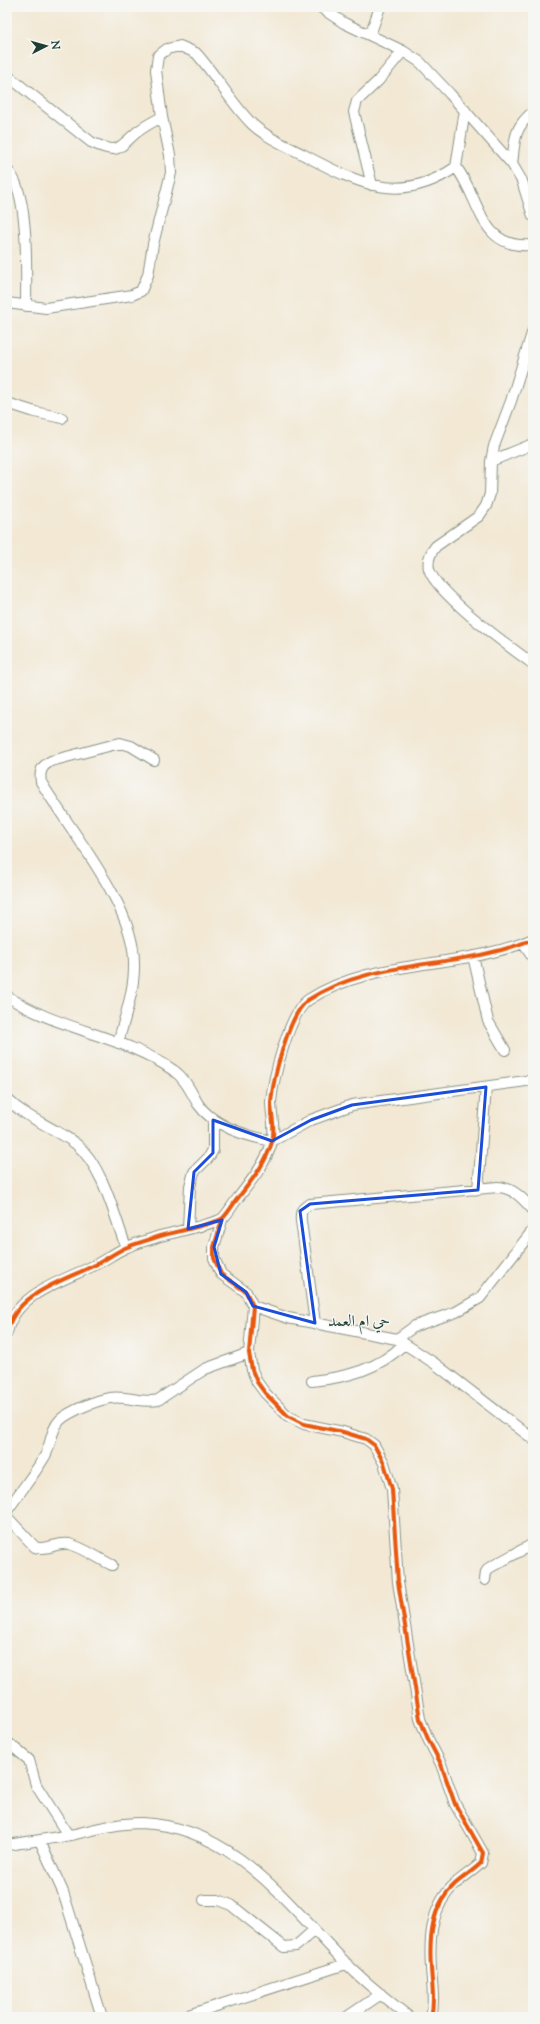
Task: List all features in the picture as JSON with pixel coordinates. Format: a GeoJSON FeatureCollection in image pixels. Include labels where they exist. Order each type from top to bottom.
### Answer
{"type":"FeatureCollection","features":[{"type":"Feature","properties":{"kind":"street"},"geometry":{"type":"LineString","coordinates":[[320,7],[344,23],[403,51],[423,65],[512,164],[522,181],[533,216]]}},
{"type":"Feature","properties":{"kind":"street"},"geometry":{"type":"LineString","coordinates":[[370,35],[380,7]]}},
{"type":"Feature","properties":{"kind":"street"},"geometry":{"type":"LineString","coordinates":[[7,303],[39,308],[60,306],[132,295],[141,292],[144,288],[148,275],[153,244],[171,173],[170,155],[162,117],[156,61],[161,52],[167,49],[185,47],[196,53],[203,60],[244,115],[262,132],[338,172],[382,188],[399,188],[421,185],[439,178],[456,167]]}},
{"type":"Feature","properties":{"kind":"street"},"geometry":{"type":"LineString","coordinates":[[372,185],[354,112],[355,106],[357,101],[378,81],[403,51]]}},
{"type":"Feature","properties":{"kind":"street"},"geometry":{"type":"LineString","coordinates":[[8,76],[91,142],[106,149],[116,149],[122,146],[137,132],[162,117]]}},
{"type":"Feature","properties":{"kind":"street"},"geometry":{"type":"LineString","coordinates":[[465,110],[456,167],[468,184],[485,222],[497,238],[510,244],[533,245]]}},
{"type":"Feature","properties":{"kind":"street"},"geometry":{"type":"LineString","coordinates":[[512,164],[516,133],[522,122],[533,112]]}},
{"type":"Feature","properties":{"kind":"street"},"geometry":{"type":"LineString","coordinates":[[7,170],[17,184],[22,202],[25,233],[26,306]]}},
{"type":"Feature","properties":{"kind":"street"},"geometry":{"type":"LineString","coordinates":[[533,330],[511,401],[494,446],[491,461],[490,494],[484,510],[474,520],[436,546],[430,556],[429,570],[438,586],[496,637],[533,664]]}},
{"type":"Feature","properties":{"kind":"street"},"geometry":{"type":"LineString","coordinates":[[7,403],[35,412],[62,418]]}},
{"type":"Feature","properties":{"kind":"street"},"geometry":{"type":"LineString","coordinates":[[491,461],[533,444]]}},
{"type":"Feature","properties":{"kind":"street"},"geometry":{"type":"LineString","coordinates":[[118,1043],[133,984],[134,962],[131,936],[125,920],[106,884],[42,782],[40,772],[44,764],[51,761],[120,743],[131,746],[154,760]]}},
{"type":"Feature","properties":{"kind":"street"},"geometry":{"type":"LineString","coordinates":[[431,2017],[433,2000],[430,1938],[436,1913],[440,1903],[454,1885],[481,1863],[483,1853],[455,1804],[442,1764],[428,1739],[420,1719],[398,1582],[392,1489],[381,1454],[366,1439],[343,1432],[304,1424],[288,1416],[279,1408],[257,1382],[252,1370],[249,1353],[253,1306],[246,1292],[226,1280],[216,1266],[214,1248],[222,1220],[260,1169],[272,1142],[273,1121],[271,1103],[274,1086],[288,1032],[302,1005],[318,994],[361,977],[473,956],[533,939]]}},
{"type":"Feature","properties":{"kind":"street"},"geometry":{"type":"LineString","coordinates":[[523,943],[533,958]]}},
{"type":"Feature","properties":{"kind":"street"},"geometry":{"type":"LineString","coordinates":[[473,956],[488,1021],[505,1050]]}},
{"type":"Feature","properties":{"kind":"street"},"geometry":{"type":"LineString","coordinates":[[7,996],[42,1014],[118,1043],[157,1060],[182,1078],[204,1111],[213,1120],[230,1128],[272,1142],[311,1120],[352,1105],[440,1091],[533,1080]]}},
{"type":"Feature","properties":{"kind":"street"},"geometry":{"type":"LineString","coordinates":[[478,1190],[486,1086]]}},
{"type":"Feature","properties":{"kind":"street"},"geometry":{"type":"LineString","coordinates":[[7,1100],[18,1109],[75,1144],[89,1158],[104,1189],[126,1247]]}},
{"type":"Feature","properties":{"kind":"street"},"geometry":{"type":"LineString","coordinates":[[188,1229],[190,1186],[194,1172],[209,1157],[213,1150],[213,1120]]}},
{"type":"Feature","properties":{"kind":"street"},"geometry":{"type":"LineString","coordinates":[[315,1323],[300,1213],[305,1206],[310,1204],[346,1200],[478,1190],[498,1187],[509,1189],[517,1194],[533,1210]]}},
{"type":"Feature","properties":{"kind":"street"},"geometry":{"type":"LineString","coordinates":[[7,1332],[14,1315],[35,1295],[49,1286],[93,1266],[126,1247],[222,1220]]}},
{"type":"Feature","properties":{"kind":"street"},"geometry":{"type":"LineString","coordinates":[[312,1381],[337,1378],[360,1372],[380,1363],[415,1326],[456,1312],[480,1298],[533,1230]]}},
{"type":"Feature","properties":{"kind":"street"},"geometry":{"type":"LineString","coordinates":[[253,1306],[275,1314],[400,1342],[434,1364],[533,1439]]}},
{"type":"Feature","properties":{"kind":"street"},"geometry":{"type":"LineString","coordinates":[[7,1512],[44,1457],[55,1427],[64,1417],[95,1402],[110,1398],[124,1397],[151,1401],[158,1400],[206,1369],[249,1353]]}},
{"type":"Feature","properties":{"kind":"street"},"geometry":{"type":"LineString","coordinates":[[7,1517],[35,1547],[40,1549],[62,1544],[73,1545],[112,1565]]}},
{"type":"Feature","properties":{"kind":"street"},"geometry":{"type":"LineString","coordinates":[[485,1580],[486,1572],[489,1568],[533,1544]]}},
{"type":"Feature","properties":{"kind":"street"},"geometry":{"type":"LineString","coordinates":[[7,1742],[29,1760],[36,1785],[68,1835]]}},
{"type":"Feature","properties":{"kind":"street"},"geometry":{"type":"LineString","coordinates":[[7,1845],[40,1841],[118,1825],[140,1823],[188,1831],[220,1846],[260,1874],[297,1910],[346,1964],[409,2017]]}},
{"type":"Feature","properties":{"kind":"street"},"geometry":{"type":"LineString","coordinates":[[40,1841],[63,1892],[102,2017]]}},
{"type":"Feature","properties":{"kind":"street"},"geometry":{"type":"LineString","coordinates":[[204,1900],[218,1900],[231,1905],[284,1946],[296,1946],[314,1930]]}},
{"type":"Feature","properties":{"kind":"street"},"geometry":{"type":"LineString","coordinates":[[182,2017],[205,2013],[346,1964]]}},
{"type":"Feature","properties":{"kind":"street"},"geometry":{"type":"LineString","coordinates":[[347,2017],[381,1994]]}},
{"type":"Feature","properties":{"kind":"highlighted area"},"geometry":{"type":"Polygon","coordinates":[[[486,1087],[478,1190],[310,1204],[300,1211],[315,1323],[253,1306],[246,1292],[221,1274],[214,1247],[222,1220],[188,1229],[194,1172],[213,1153],[213,1120],[272,1141],[311,1120],[352,1105],[486,1087]]]}},
{"type":"Feature","properties":{"kind":"cycle path"},"geometry":{"type":"LineString","coordinates":[[7,1333],[11,1320],[19,1308],[41,1290],[97,1264],[129,1246],[160,1236],[194,1228],[219,1220],[225,1216],[258,1171],[269,1150],[274,1132],[271,1102],[272,1092],[283,1047],[294,1018],[301,1007],[308,1000],[333,986],[361,977],[389,970],[477,956],[506,949],[533,939]]}},
{"type":"Feature","properties":{"kind":"cycle path"},"geometry":{"type":"LineString","coordinates":[[222,1220],[214,1247],[214,1258],[221,1274],[246,1292],[253,1306],[249,1353],[252,1370],[257,1382],[265,1393],[288,1416],[304,1424],[343,1432],[366,1439],[374,1445],[384,1463],[392,1489],[398,1582],[420,1719],[428,1739],[441,1764],[455,1804],[483,1853],[481,1863],[455,1884],[447,1893],[436,1912],[431,1934],[430,1957],[433,1999],[431,2017]]}},
{"type":"Feature","properties":{"kind":"district","name":"حي ام العمد"},"geometry":{"type":"Point","coordinates":[359,1320]}}]}
